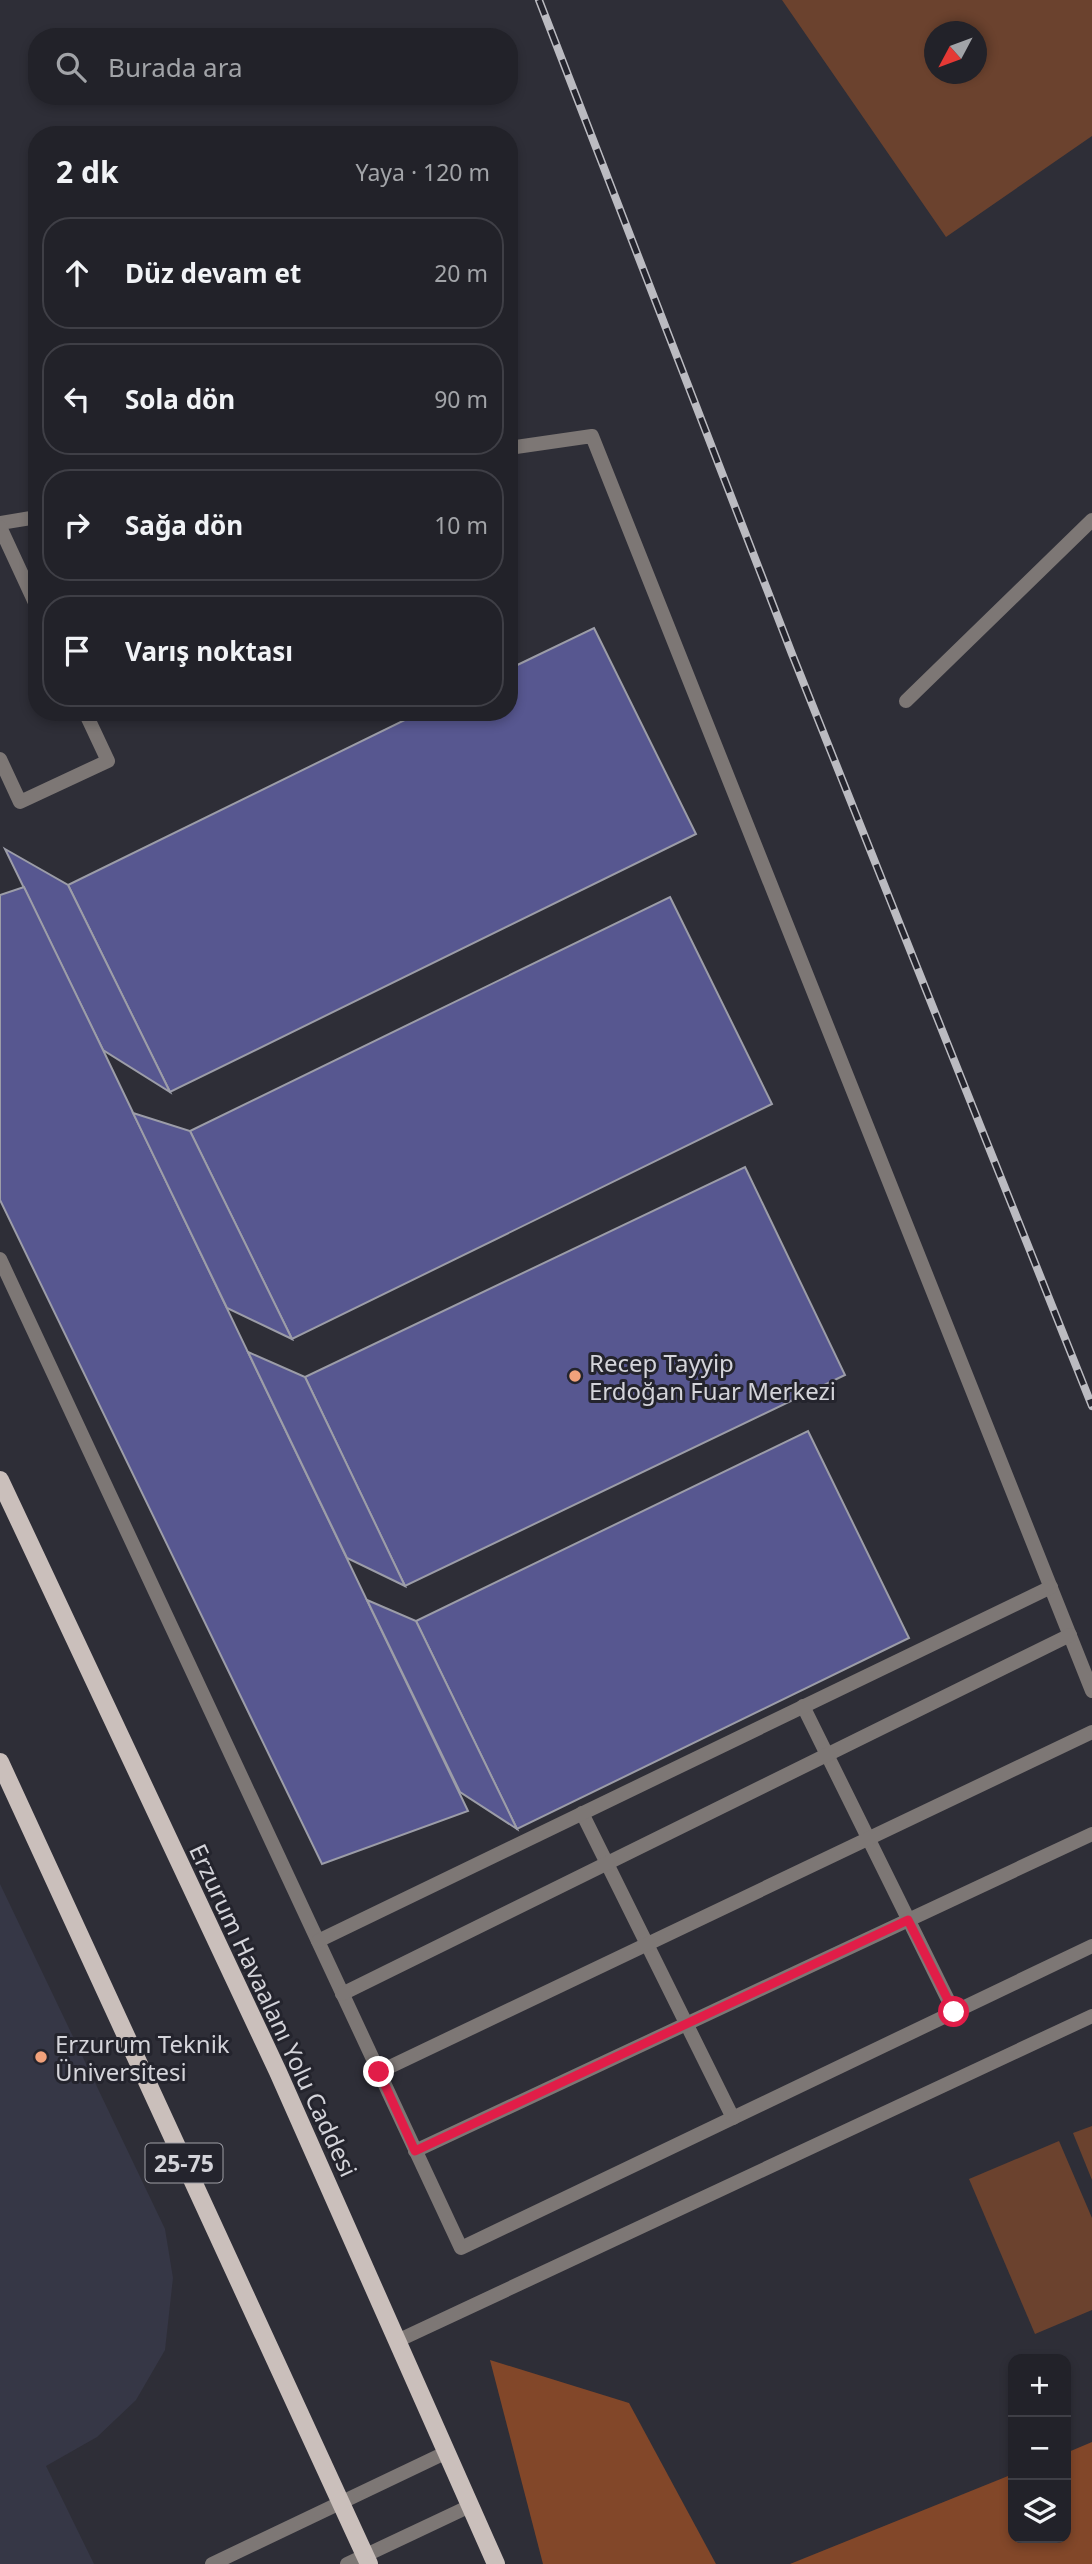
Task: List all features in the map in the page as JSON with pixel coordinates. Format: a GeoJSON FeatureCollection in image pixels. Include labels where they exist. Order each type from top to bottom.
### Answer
{"type":"FeatureCollection","features":[{"type":"Feature","properties":{"kind":"main road","name":"Erzurum Havaalanı Yolu Caddesi"},"geometry":{"type":"LineString","coordinates":[[0,1480],[278,2073],[496,2564]]}},
{"type":"Feature","properties":{"kind":"main road","name":"25-75"},"geometry":{"type":"LineString","coordinates":[[0,1762],[367,2560]]}},
{"type":"Feature","properties":{"kind":"street"},"geometry":{"type":"LineString","coordinates":[[518,447],[592,436],[1092,1691]]}},
{"type":"Feature","properties":{"kind":"street"},"geometry":{"type":"LineString","coordinates":[[28,519],[0,525],[28,587]]}},
{"type":"Feature","properties":{"kind":"street"},"geometry":{"type":"LineString","coordinates":[[906,701],[1092,520]]}},
{"type":"Feature","properties":{"kind":"street"},"geometry":{"type":"LineString","coordinates":[[0,759],[20,802],[108,761],[89,721]]}},
{"type":"Feature","properties":{"kind":"street"},"geometry":{"type":"LineString","coordinates":[[0,1259],[461,2248],[1092,1946]]}},
{"type":"Feature","properties":{"kind":"street"},"geometry":{"type":"LineString","coordinates":[[317,1941],[1051,1587]]}},
{"type":"Feature","properties":{"kind":"street"},"geometry":{"type":"LineString","coordinates":[[342,1994],[1070,1635]]}},
{"type":"Feature","properties":{"kind":"street"},"geometry":{"type":"LineString","coordinates":[[803,1706],[954,2012]]}},
{"type":"Feature","properties":{"kind":"street"},"geometry":{"type":"LineString","coordinates":[[379,2072],[1092,1732]]}},
{"type":"Feature","properties":{"kind":"street"},"geometry":{"type":"LineString","coordinates":[[582,1813],[733,2118]]}},
{"type":"Feature","properties":{"kind":"street"},"geometry":{"type":"LineString","coordinates":[[415,2151],[1092,1834]]}},
{"type":"Feature","properties":{"kind":"street"},"geometry":{"type":"LineString","coordinates":[[397,2341],[1092,2016]]}},
{"type":"Feature","properties":{"kind":"street"},"geometry":{"type":"LineString","coordinates":[[212,2564],[447,2452]]}},
{"type":"Feature","properties":{"kind":"street"},"geometry":{"type":"LineString","coordinates":[[347,2564],[367,2560],[470,2506]]}},
{"type":"Feature","properties":{"kind":"shaded area"},"geometry":{"type":"Polygon","coordinates":[[[782,0],[1092,0],[1092,136],[946,237],[782,0]]]}},
{"type":"Feature","properties":{"kind":"shaded area","name":"Erzurum Teknik Üniversitesi"},"geometry":{"type":"Polygon","coordinates":[[[0,1884],[165,2229],[173,2278],[165,2350],[136,2400],[97,2437],[46,2466],[94,2564],[0,2564],[0,1884]]]}},
{"type":"Feature","properties":{"kind":"shaded area"},"geometry":{"type":"Polygon","coordinates":[[[1092,2126],[1092,2180],[1073,2133],[1092,2126]]]}},
{"type":"Feature","properties":{"kind":"shaded area"},"geometry":{"type":"Polygon","coordinates":[[[1059,2141],[1092,2218],[1092,2310],[1035,2334],[969,2179],[1059,2141]]]}},
{"type":"Feature","properties":{"kind":"shaded area"},"geometry":{"type":"Polygon","coordinates":[[[490,2360],[629,2403],[716,2564],[543,2564],[490,2360]]]}},
{"type":"Feature","properties":{"kind":"shaded area"},"geometry":{"type":"Polygon","coordinates":[[[1092,2442],[1092,2564],[790,2564],[1008,2476],[1008,2543],[1071,2543],[1071,2451],[1092,2442]]]}},
{"type":"Feature","properties":{"kind":"building"},"geometry":{"type":"Polygon","coordinates":[[[594,628],[696,834],[170,1092],[68,885],[403,721],[518,721],[518,665],[594,628]]]}},
{"type":"Feature","properties":{"kind":"building"},"geometry":{"type":"Polygon","coordinates":[[[5,849],[68,885],[170,1092],[103,1050],[5,849]]]}},
{"type":"Feature","properties":{"kind":"building"},"geometry":{"type":"Polygon","coordinates":[[[24,887],[468,1811],[322,1864],[0,1200],[0,895],[24,887]]]}},
{"type":"Feature","properties":{"kind":"building"},"geometry":{"type":"Polygon","coordinates":[[[670,897],[772,1104],[292,1339],[190,1131],[670,897]]]}},
{"type":"Feature","properties":{"kind":"building"},"geometry":{"type":"Polygon","coordinates":[[[133,1113],[190,1131],[292,1339],[227,1308],[133,1113]]]}},
{"type":"Feature","properties":{"kind":"building","name":"Recep Tayyip Erdoğan Fuar Merkezi"},"geometry":{"type":"Polygon","coordinates":[[[745,1167],[845,1375],[405,1586],[305,1377],[745,1167]]]}},
{"type":"Feature","properties":{"kind":"building"},"geometry":{"type":"Polygon","coordinates":[[[248,1352],[305,1377],[405,1586],[347,1558],[248,1352]]]}},
{"type":"Feature","properties":{"kind":"building"},"geometry":{"type":"Polygon","coordinates":[[[808,1431],[909,1638],[517,1829],[416,1621],[808,1431]]]}},
{"type":"Feature","properties":{"kind":"building"},"geometry":{"type":"Polygon","coordinates":[[[367,1600],[416,1621],[517,1829],[460,1792],[367,1600]]]}},
{"type":"Feature","properties":{"kind":"railway"},"geometry":{"type":"LineString","coordinates":[[539,0],[792,654],[1092,1406]]}},
{"type":"Feature","properties":{"kind":"place","name":"Recep Tayyip Erdoğan Fuar Merkezi"},"geometry":{"type":"Point","coordinates":[575,1376]}},
{"type":"Feature","properties":{"kind":"place","name":"Erzurum Teknik Üniversitesi"},"geometry":{"type":"Point","coordinates":[41,2057]}},
{"type":"Feature","properties":{"kind":"route"},"geometry":{"type":"LineString","coordinates":[[379,2072],[415,2151],[908,1920],[954,2012]]}}]}
